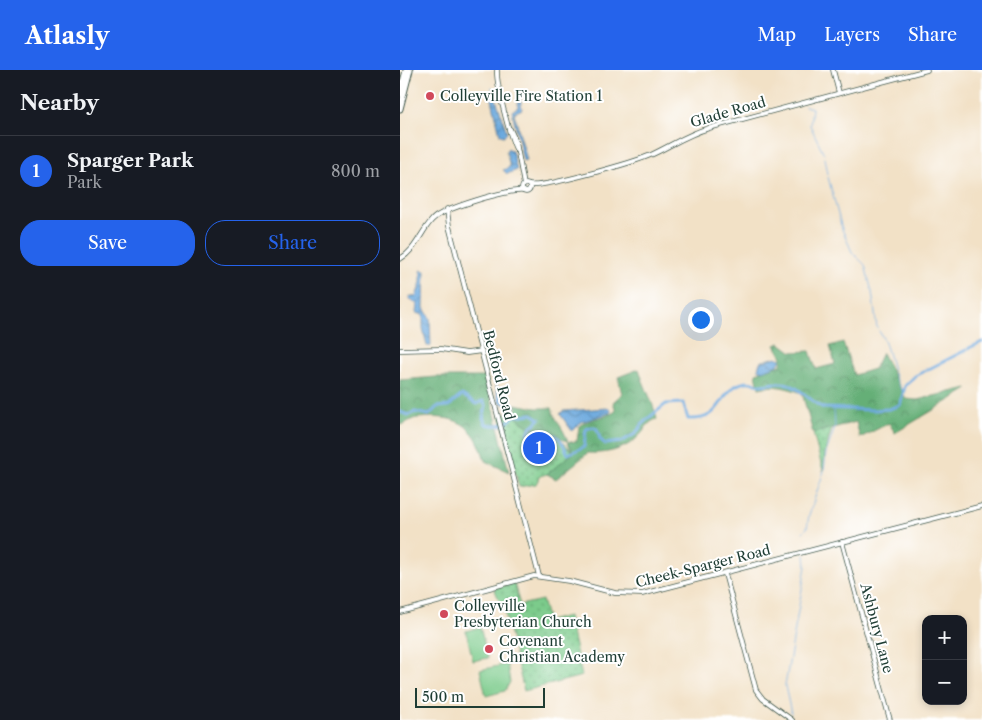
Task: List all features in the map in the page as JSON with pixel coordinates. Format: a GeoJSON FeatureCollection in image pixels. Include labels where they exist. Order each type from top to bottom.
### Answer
{"type":"FeatureCollection","features":[{"type":"Feature","properties":{"kind":"main road"},"geometry":{"type":"LineString","coordinates":[[497,70],[498,81],[510,129],[515,138],[526,186]]}},
{"type":"Feature","properties":{"kind":"main road"},"geometry":{"type":"LineString","coordinates":[[833,70],[839,93]]}},
{"type":"Feature","properties":{"kind":"main road","name":"Glade Road"},"geometry":{"type":"LineString","coordinates":[[400,259],[411,251],[431,221],[447,210],[526,186],[539,185],[648,156],[703,129],[927,70]]}},
{"type":"Feature","properties":{"kind":"main road"},"geometry":{"type":"LineString","coordinates":[[400,109],[401,95],[407,72]]}},
{"type":"Feature","properties":{"kind":"main road","name":"Glade Road"},"geometry":{"type":"LineString","coordinates":[[526,186],[530,190],[539,185]]}},
{"type":"Feature","properties":{"kind":"main road","name":"Bedford Road"},"geometry":{"type":"LineString","coordinates":[[447,210],[449,226],[539,576]]}},
{"type":"Feature","properties":{"kind":"main road"},"geometry":{"type":"LineString","coordinates":[[400,350],[444,349],[467,353],[482,350]]}},
{"type":"Feature","properties":{"kind":"main road","name":"Cheek-Sparger Road"},"geometry":{"type":"LineString","coordinates":[[400,612],[523,578],[539,576],[615,593],[635,595],[725,574],[982,506]]}},
{"type":"Feature","properties":{"kind":"main road","name":"Ashbury Lane"},"geometry":{"type":"LineString","coordinates":[[842,542],[890,720]]}},
{"type":"Feature","properties":{"kind":"main road"},"geometry":{"type":"LineString","coordinates":[[725,574],[756,690],[763,699],[792,720]]}},
{"type":"Feature","properties":{"kind":"green space"},"geometry":{"type":"Polygon","coordinates":[[[843,342],[854,375],[874,369],[882,353],[906,399],[917,400],[967,388],[967,390],[895,433],[889,423],[860,438],[856,422],[813,433],[802,393],[786,388],[759,388],[756,373],[781,365],[782,357],[775,345],[780,343],[792,352],[810,351],[816,369],[835,364],[830,346],[843,342]]]}},
{"type":"Feature","properties":{"kind":"green space"},"geometry":{"type":"Polygon","coordinates":[[[639,369],[657,419],[649,424],[635,440],[622,448],[609,452],[588,453],[556,479],[547,474],[573,453],[567,441],[525,424],[512,413],[517,408],[515,404],[536,408],[552,408],[568,442],[577,441],[579,426],[587,421],[607,416],[616,411],[613,402],[622,394],[618,377],[639,369]]]}},
{"type":"Feature","properties":{"kind":"green space"},"geometry":{"type":"Polygon","coordinates":[[[436,377],[486,377],[509,472],[485,461],[476,437],[469,429],[453,420],[431,417],[416,418],[400,425],[400,380],[436,377]]]}},
{"type":"Feature","properties":{"kind":"green space"},"geometry":{"type":"Polygon","coordinates":[[[512,413],[532,428],[562,441],[573,453],[547,474],[540,476],[536,484],[519,487],[500,415],[512,413]]]}},
{"type":"Feature","properties":{"kind":"green space"},"geometry":{"type":"Polygon","coordinates":[[[832,428],[825,452],[823,471],[813,433],[832,428]]]}},
{"type":"Feature","properties":{"kind":"green space"},"geometry":{"type":"Polygon","coordinates":[[[514,583],[520,605],[542,600],[548,621],[568,616],[582,676],[524,691],[505,614],[494,588],[514,583]]]}},
{"type":"Feature","properties":{"kind":"green space"},"geometry":{"type":"Polygon","coordinates":[[[480,627],[488,658],[473,661],[466,631],[480,627]]]}},
{"type":"Feature","properties":{"kind":"green space"},"geometry":{"type":"Polygon","coordinates":[[[507,664],[510,682],[505,691],[486,696],[480,670],[507,664]]]}},
{"type":"Feature","properties":{"kind":"water"},"geometry":{"type":"Polygon","coordinates":[[[494,93],[507,132],[504,136],[500,135],[491,95],[494,93]]]}},
{"type":"Feature","properties":{"kind":"water"},"geometry":{"type":"Polygon","coordinates":[[[518,96],[520,97],[522,109],[514,113],[527,160],[523,161],[512,111],[518,107],[518,96]]]}},
{"type":"Feature","properties":{"kind":"water"},"geometry":{"type":"Polygon","coordinates":[[[508,148],[512,151],[517,170],[507,174],[503,170],[510,167],[506,151],[508,148]]]}},
{"type":"Feature","properties":{"kind":"water"},"geometry":{"type":"Polygon","coordinates":[[[421,270],[425,271],[424,308],[430,318],[431,346],[427,346],[423,328],[423,315],[416,313],[417,304],[409,299],[410,296],[416,297],[421,282],[421,270]]]}},
{"type":"Feature","properties":{"kind":"water"},"geometry":{"type":"Polygon","coordinates":[[[776,357],[781,359],[778,365],[763,371],[758,369],[760,362],[776,357]]]}},
{"type":"Feature","properties":{"kind":"water"},"geometry":{"type":"Polygon","coordinates":[[[495,382],[500,392],[515,405],[514,409],[499,402],[495,382]]]}},
{"type":"Feature","properties":{"kind":"water"},"geometry":{"type":"Polygon","coordinates":[[[608,408],[611,410],[610,413],[581,422],[572,431],[560,414],[563,411],[608,408]]]}},
{"type":"Feature","properties":{"kind":"waterway"},"geometry":{"type":"LineString","coordinates":[[492,87],[493,93]]}},
{"type":"Feature","properties":{"kind":"waterway"},"geometry":{"type":"LineString","coordinates":[[805,106],[812,108],[810,125],[824,154]]}},
{"type":"Feature","properties":{"kind":"waterway"},"geometry":{"type":"LineString","coordinates":[[825,158],[828,174]]}},
{"type":"Feature","properties":{"kind":"waterway"},"geometry":{"type":"LineString","coordinates":[[828,177],[842,229],[852,252],[865,265],[872,292],[877,328]]}},
{"type":"Feature","properties":{"kind":"waterway"},"geometry":{"type":"LineString","coordinates":[[879,331],[886,346],[895,377],[903,392]]}},
{"type":"Feature","properties":{"kind":"waterway"},"geometry":{"type":"LineString","coordinates":[[969,348],[982,342]]}},
{"type":"Feature","properties":{"kind":"waterway"},"geometry":{"type":"LineString","coordinates":[[400,412],[408,415],[415,412],[429,415],[437,407],[449,406],[462,395],[476,404],[483,401],[486,406],[483,418],[486,424],[502,424],[514,416],[532,414],[540,419],[530,428],[528,434],[530,436],[554,435],[561,441],[568,454],[584,447],[586,429],[593,427],[597,429],[600,439],[605,444],[621,442],[635,434],[645,421],[666,404],[683,403],[688,419],[709,415],[716,410],[736,385],[746,382],[761,385],[785,383],[799,390],[824,408],[889,409],[900,405],[905,386],[915,376],[966,350]]}},
{"type":"Feature","properties":{"kind":"waterway"},"geometry":{"type":"LineString","coordinates":[[803,532],[807,528],[809,515],[824,471],[826,453],[835,427],[834,410]]}},
{"type":"Feature","properties":{"kind":"waterway"},"geometry":{"type":"LineString","coordinates":[[791,713],[785,686],[806,566],[805,555]]}},
{"type":"Feature","properties":{"kind":"place","name":"Colleyville Fire Station 1"},"geometry":{"type":"Point","coordinates":[430,96]}},
{"type":"Feature","properties":{"kind":"place","name":"Sparger Park"},"geometry":{"type":"Point","coordinates":[539,448]}},
{"type":"Feature","properties":{"kind":"place","name":"Colleyville Presbyterian Church"},"geometry":{"type":"Point","coordinates":[444,614]}},
{"type":"Feature","properties":{"kind":"place","name":"Covenant Christian Academy"},"geometry":{"type":"Point","coordinates":[489,649]}}]}
